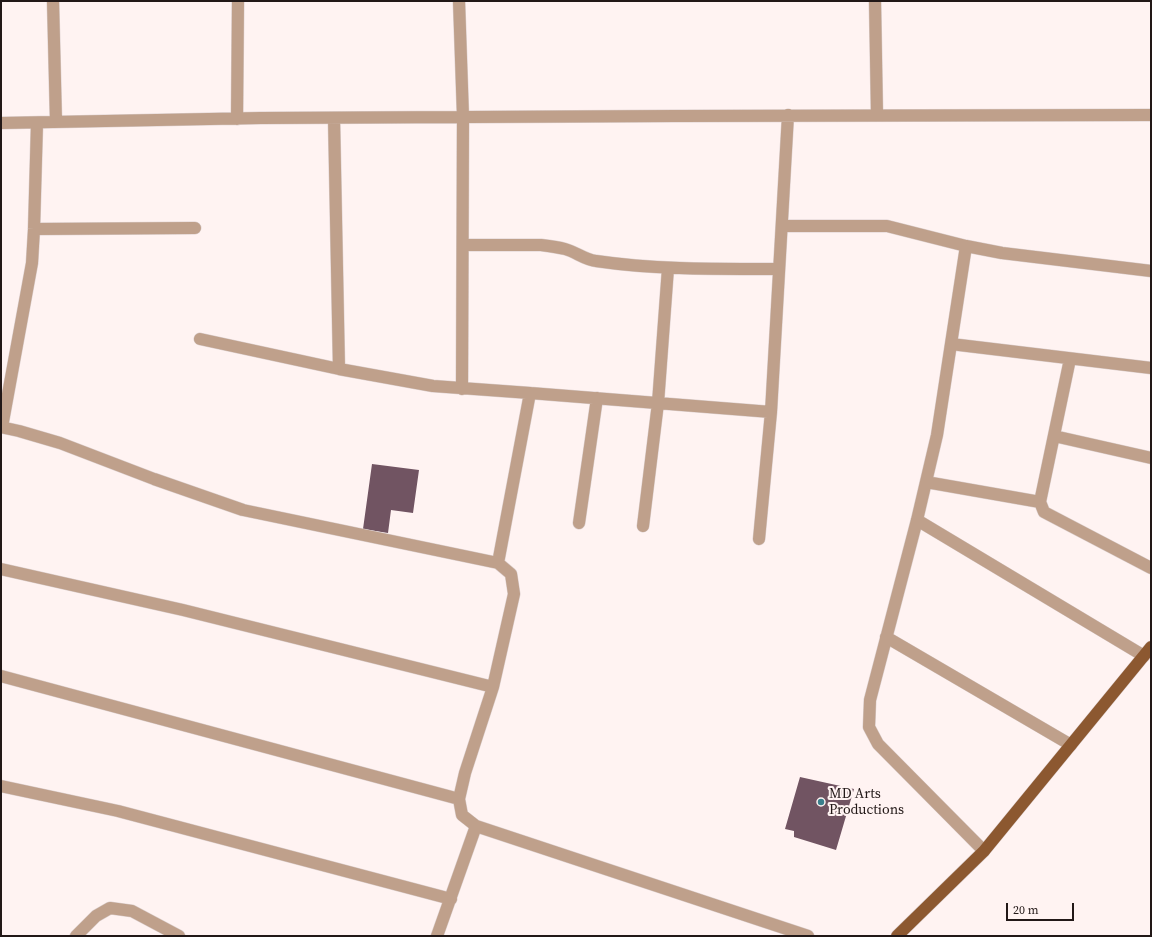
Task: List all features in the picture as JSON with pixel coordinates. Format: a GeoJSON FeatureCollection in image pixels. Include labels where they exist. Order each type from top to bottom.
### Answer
{"type":"FeatureCollection","features":[{"type":"Feature","properties":{"kind":"main road"},"geometry":{"type":"LineString","coordinates":[[897,936],[984,851],[1147,652]]}},
{"type":"Feature","properties":{"kind":"street"},"geometry":{"type":"LineString","coordinates":[[53,1],[56,122]]}},
{"type":"Feature","properties":{"kind":"street"},"geometry":{"type":"LineString","coordinates":[[237,119],[238,1]]}},
{"type":"Feature","properties":{"kind":"street"},"geometry":{"type":"LineString","coordinates":[[459,1],[463,117],[462,389]]}},
{"type":"Feature","properties":{"kind":"street"},"geometry":{"type":"LineString","coordinates":[[875,1],[877,115]]}},
{"type":"Feature","properties":{"kind":"street"},"geometry":{"type":"LineString","coordinates":[[759,539],[771,412],[788,115]]}},
{"type":"Feature","properties":{"kind":"street"},"geometry":{"type":"LineString","coordinates":[[1,123],[463,117],[1151,115]]}},
{"type":"Feature","properties":{"kind":"street"},"geometry":{"type":"LineString","coordinates":[[334,118],[339,369]]}},
{"type":"Feature","properties":{"kind":"street"},"geometry":{"type":"LineString","coordinates":[[37,123],[32,263],[1,427],[60,444],[243,510],[498,563],[511,574],[514,594],[493,687],[465,773],[459,800],[462,815],[476,826],[808,936]]}},
{"type":"Feature","properties":{"kind":"street"},"geometry":{"type":"LineString","coordinates":[[782,226],[887,226],[966,246],[1002,253],[1151,270]]}},
{"type":"Feature","properties":{"kind":"street"},"geometry":{"type":"LineString","coordinates":[[34,229],[195,228]]}},
{"type":"Feature","properties":{"kind":"street"},"geometry":{"type":"LineString","coordinates":[[463,245],[553,246],[566,249],[594,261],[668,268],[779,269]]}},
{"type":"Feature","properties":{"kind":"street"},"geometry":{"type":"LineString","coordinates":[[966,246],[938,435],[870,700],[869,727],[878,744],[984,851]]}},
{"type":"Feature","properties":{"kind":"street"},"geometry":{"type":"LineString","coordinates":[[643,526],[658,403],[668,268]]}},
{"type":"Feature","properties":{"kind":"street"},"geometry":{"type":"LineString","coordinates":[[200,340],[339,369],[433,386],[771,412]]}},
{"type":"Feature","properties":{"kind":"street"},"geometry":{"type":"LineString","coordinates":[[951,344],[1151,368]]}},
{"type":"Feature","properties":{"kind":"street"},"geometry":{"type":"LineString","coordinates":[[1070,359],[1040,502],[1044,512],[1151,568]]}},
{"type":"Feature","properties":{"kind":"street"},"geometry":{"type":"LineString","coordinates":[[498,563],[530,393]]}},
{"type":"Feature","properties":{"kind":"street"},"geometry":{"type":"LineString","coordinates":[[579,523],[597,398]]}},
{"type":"Feature","properties":{"kind":"street"},"geometry":{"type":"LineString","coordinates":[[1054,436],[1151,458]]}},
{"type":"Feature","properties":{"kind":"street"},"geometry":{"type":"LineString","coordinates":[[926,482],[1040,502]]}},
{"type":"Feature","properties":{"kind":"street"},"geometry":{"type":"LineString","coordinates":[[917,520],[1147,652]]}},
{"type":"Feature","properties":{"kind":"street"},"geometry":{"type":"LineString","coordinates":[[1,569],[183,610],[493,687]]}},
{"type":"Feature","properties":{"kind":"street"},"geometry":{"type":"LineString","coordinates":[[886,637],[1071,745]]}},
{"type":"Feature","properties":{"kind":"street"},"geometry":{"type":"LineString","coordinates":[[1,676],[459,800]]}},
{"type":"Feature","properties":{"kind":"street"},"geometry":{"type":"LineString","coordinates":[[1,786],[118,811],[451,899]]}},
{"type":"Feature","properties":{"kind":"street"},"geometry":{"type":"LineString","coordinates":[[437,936],[476,826]]}},
{"type":"Feature","properties":{"kind":"street"},"geometry":{"type":"LineString","coordinates":[[76,936],[96,916],[110,908],[132,911],[179,936]]}},
{"type":"Feature","properties":{"kind":"building"},"geometry":{"type":"Polygon","coordinates":[[[372,464],[419,470],[413,513],[391,510],[388,533],[363,529],[372,464]]]}},
{"type":"Feature","properties":{"kind":"building","name":"MD Arts Productions"},"geometry":{"type":"Polygon","coordinates":[[[800,777],[854,789],[836,850],[794,837],[794,831],[785,829],[800,777]]]}},
{"type":"Feature","properties":{"kind":"place","name":"MD Arts Productions"},"geometry":{"type":"Point","coordinates":[821,802]}}]}
